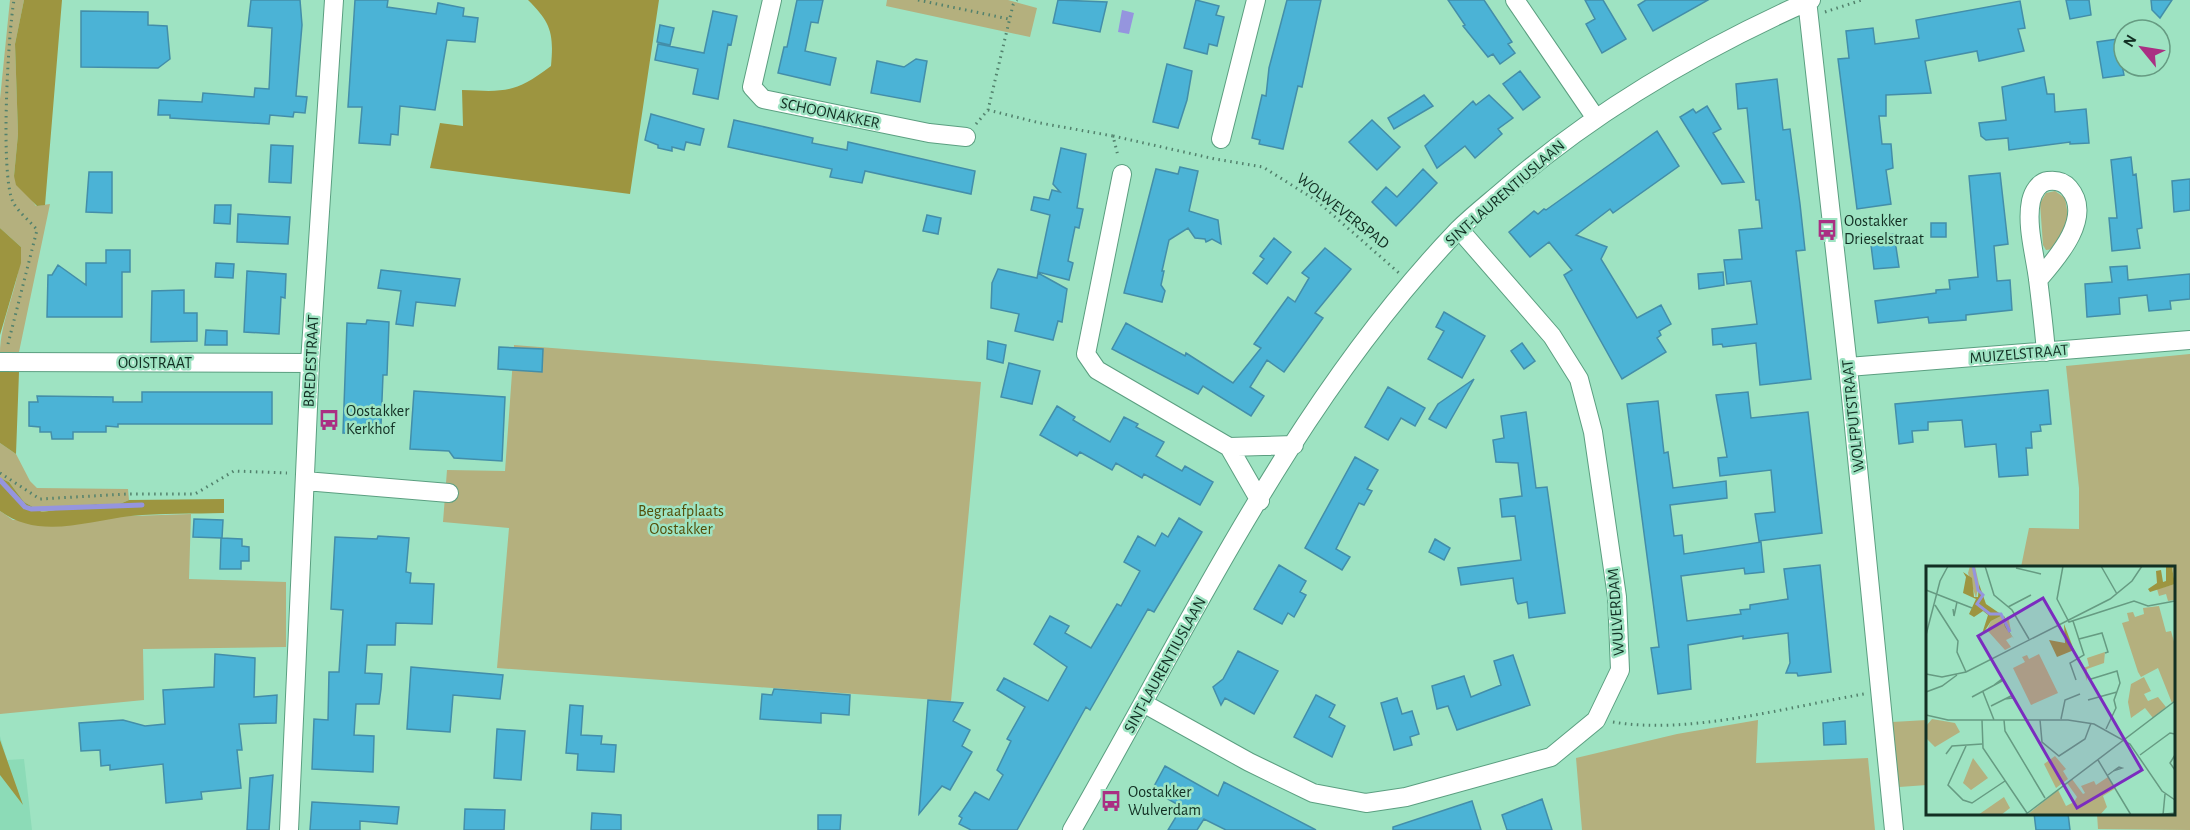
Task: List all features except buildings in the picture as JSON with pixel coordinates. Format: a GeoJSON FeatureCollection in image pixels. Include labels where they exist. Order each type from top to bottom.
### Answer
{"type":"FeatureCollection","features":[{"type":"Feature","properties":{"kind":"street","name":"BREDESTRAAT"},"geometry":{"type":"LineString","coordinates":[[289,830],[310,363],[334,0]]}},
{"type":"Feature","properties":{"kind":"street","name":"SCHOONAKKER"},"geometry":{"type":"LineString","coordinates":[[772,0],[752,87],[763,99],[929,133],[966,137]]}},
{"type":"Feature","properties":{"kind":"street"},"geometry":{"type":"LineString","coordinates":[[1221,139],[1256,0]]}},
{"type":"Feature","properties":{"kind":"street"},"geometry":{"type":"LineString","coordinates":[[1515,0],[1595,117]]}},
{"type":"Feature","properties":{"kind":"street","name":"SINT-LAURENTIUSLAAN"},"geometry":{"type":"LineString","coordinates":[[1072,830],[1143,703],[1294,445],[1357,351],[1459,229],[1538,160],[1595,117],[1693,57],[1759,22],[1808,1]]}},
{"type":"Feature","properties":{"kind":"street","name":"WOLFPUTSTRAAT"},"geometry":{"type":"LineString","coordinates":[[1808,1],[1810,47],[1848,367],[1894,830]]}},
{"type":"Feature","properties":{"kind":"street"},"geometry":{"type":"LineString","coordinates":[[1122,174],[1086,354],[1097,370],[1229,447],[1260,501]]}},
{"type":"Feature","properties":{"kind":"street"},"geometry":{"type":"LineString","coordinates":[[2038,280],[2058,257],[2076,220],[2076,202],[2071,189],[2062,182],[2046,181],[2041,184],[2031,202],[2038,280],[2046,352]]}},
{"type":"Feature","properties":{"kind":"street","name":"WULVERDAM"},"geometry":{"type":"LineString","coordinates":[[1143,703],[1249,762],[1313,793],[1366,803],[1406,797],[1551,757],[1596,720],[1620,670],[1617,597],[1593,432],[1580,379],[1552,336],[1459,229]]}},
{"type":"Feature","properties":{"kind":"street","name":"MUIZELSTRAAT"},"geometry":{"type":"LineString","coordinates":[[1848,367],[2190,340]]}},
{"type":"Feature","properties":{"kind":"street","name":"OOISTRAAT"},"geometry":{"type":"LineString","coordinates":[[2,362],[310,363]]}},
{"type":"Feature","properties":{"kind":"street"},"geometry":{"type":"LineString","coordinates":[[1229,447],[1294,445]]}},
{"type":"Feature","properties":{"kind":"street"},"geometry":{"type":"LineString","coordinates":[[305,475],[449,493]]}},
{"type":"Feature","properties":{"kind":"path"},"geometry":{"type":"LineString","coordinates":[[2,362],[37,230],[13,203],[7,180],[7,75],[14,0]]}},
{"type":"Feature","properties":{"kind":"path"},"geometry":{"type":"LineString","coordinates":[[918,0],[1010,20]]}},
{"type":"Feature","properties":{"kind":"path"},"geometry":{"type":"LineString","coordinates":[[966,137],[988,110],[1013,5],[1017,0]]}},
{"type":"Feature","properties":{"kind":"path","name":"WOLWEVERSPAD"},"geometry":{"type":"LineString","coordinates":[[988,110],[1215,159],[1263,166],[1317,201],[1394,266],[1409,286]]}},
{"type":"Feature","properties":{"kind":"path"},"geometry":{"type":"LineString","coordinates":[[1113,136],[1122,174]]}},
{"type":"Feature","properties":{"kind":"path"},"geometry":{"type":"LineString","coordinates":[[0,473],[40,499],[127,494],[195,494],[234,471],[305,475]]}},
{"type":"Feature","properties":{"kind":"path"},"geometry":{"type":"LineString","coordinates":[[1596,720],[1640,727],[1684,725],[1880,692]]}},
{"type":"Feature","properties":{"kind":"shaded area"},"geometry":{"type":"Polygon","coordinates":[[[24,0],[62,0],[45,205],[37,206],[16,185],[14,176],[18,134],[15,44],[24,0]]]}},
{"type":"Feature","properties":{"kind":"shaded area"},"geometry":{"type":"Polygon","coordinates":[[[528,0],[659,0],[630,194],[430,168],[440,123],[463,126],[462,90],[510,89],[528,81],[551,66],[552,45],[549,29],[542,15],[528,0]]]}},
{"type":"Feature","properties":{"kind":"shaded area"},"geometry":{"type":"Polygon","coordinates":[[[0,228],[21,247],[21,263],[0,335],[0,228]]]}},
{"type":"Feature","properties":{"kind":"shaded area"},"geometry":{"type":"Polygon","coordinates":[[[0,372],[19,372],[16,454],[0,443],[0,372]]]}},
{"type":"Feature","properties":{"kind":"shaded area"},"geometry":{"type":"Polygon","coordinates":[[[0,478],[9,482],[24,502],[42,512],[96,504],[115,506],[129,500],[224,499],[224,513],[142,515],[64,526],[31,525],[15,520],[0,511],[0,478]]]}},
{"type":"Feature","properties":{"kind":"shaded area"},"geometry":{"type":"Polygon","coordinates":[[[0,736],[7,760],[24,759],[32,830],[0,830],[0,736]]]}},
{"type":"Feature","properties":{"kind":"shaded area"},"geometry":{"type":"Polygon","coordinates":[[[0,740],[23,805],[0,775],[0,740]]]}},
{"type":"Feature","properties":{"kind":"green space"},"geometry":{"type":"Polygon","coordinates":[[[10,0],[24,0],[15,44],[18,134],[14,176],[36,206],[50,204],[19,352],[0,354],[3,327],[18,274],[21,247],[0,228],[0,99],[10,0]]]}},
{"type":"Feature","properties":{"kind":"green space"},"geometry":{"type":"Polygon","coordinates":[[[887,0],[1008,0],[1037,8],[1030,37],[886,6],[887,0]]]}},
{"type":"Feature","properties":{"kind":"green space"},"geometry":{"type":"Polygon","coordinates":[[[2055,191],[2065,198],[2069,222],[2054,249],[2046,250],[2043,245],[2040,203],[2046,193],[2055,191]]]}},
{"type":"Feature","properties":{"kind":"green space","name":"Begraafplaats Oostakker"},"geometry":{"type":"Polygon","coordinates":[[[514,345],[981,382],[951,701],[497,668],[509,528],[443,522],[447,470],[505,471],[514,345]]]}},
{"type":"Feature","properties":{"kind":"green space"},"geometry":{"type":"Polygon","coordinates":[[[2190,354],[2190,830],[2098,829],[2097,815],[2175,815],[2175,566],[2021,566],[2029,528],[2079,529],[2079,488],[2066,366],[2190,354]]]}},
{"type":"Feature","properties":{"kind":"green space"},"geometry":{"type":"Polygon","coordinates":[[[0,443],[16,454],[30,481],[37,488],[128,489],[129,500],[115,506],[96,504],[42,512],[24,502],[9,482],[0,478],[0,443]]]}},
{"type":"Feature","properties":{"kind":"green space"},"geometry":{"type":"Polygon","coordinates":[[[0,511],[13,520],[191,514],[189,579],[286,582],[286,647],[143,649],[144,700],[0,714],[0,511]]]}},
{"type":"Feature","properties":{"kind":"green space"},"geometry":{"type":"Polygon","coordinates":[[[1758,720],[1756,763],[1868,758],[1875,830],[1582,830],[1576,758],[1677,734],[1758,720]]]}},
{"type":"Feature","properties":{"kind":"green space"},"geometry":{"type":"Polygon","coordinates":[[[1926,720],[1926,785],[1899,787],[1892,722],[1926,720]]]}},
{"type":"Feature","properties":{"kind":"water"},"geometry":{"type":"Polygon","coordinates":[[[1122,10],[1134,13],[1129,34],[1118,32],[1122,10]]]}},
{"type":"Feature","properties":{"kind":"waterway"},"geometry":{"type":"LineString","coordinates":[[0,480],[25,507],[31,509],[142,505]]}},
{"type":"Feature","properties":{"kind":"place","name":"Oostakker Drieselstraat"},"geometry":{"type":"Point","coordinates":[1827,230]}},
{"type":"Feature","properties":{"kind":"place","name":"Oostakker Kerkhof"},"geometry":{"type":"Point","coordinates":[329,420]}},
{"type":"Feature","properties":{"kind":"place","name":"Oostakker Wulverdam"},"geometry":{"type":"Point","coordinates":[1111,801]}}]}
